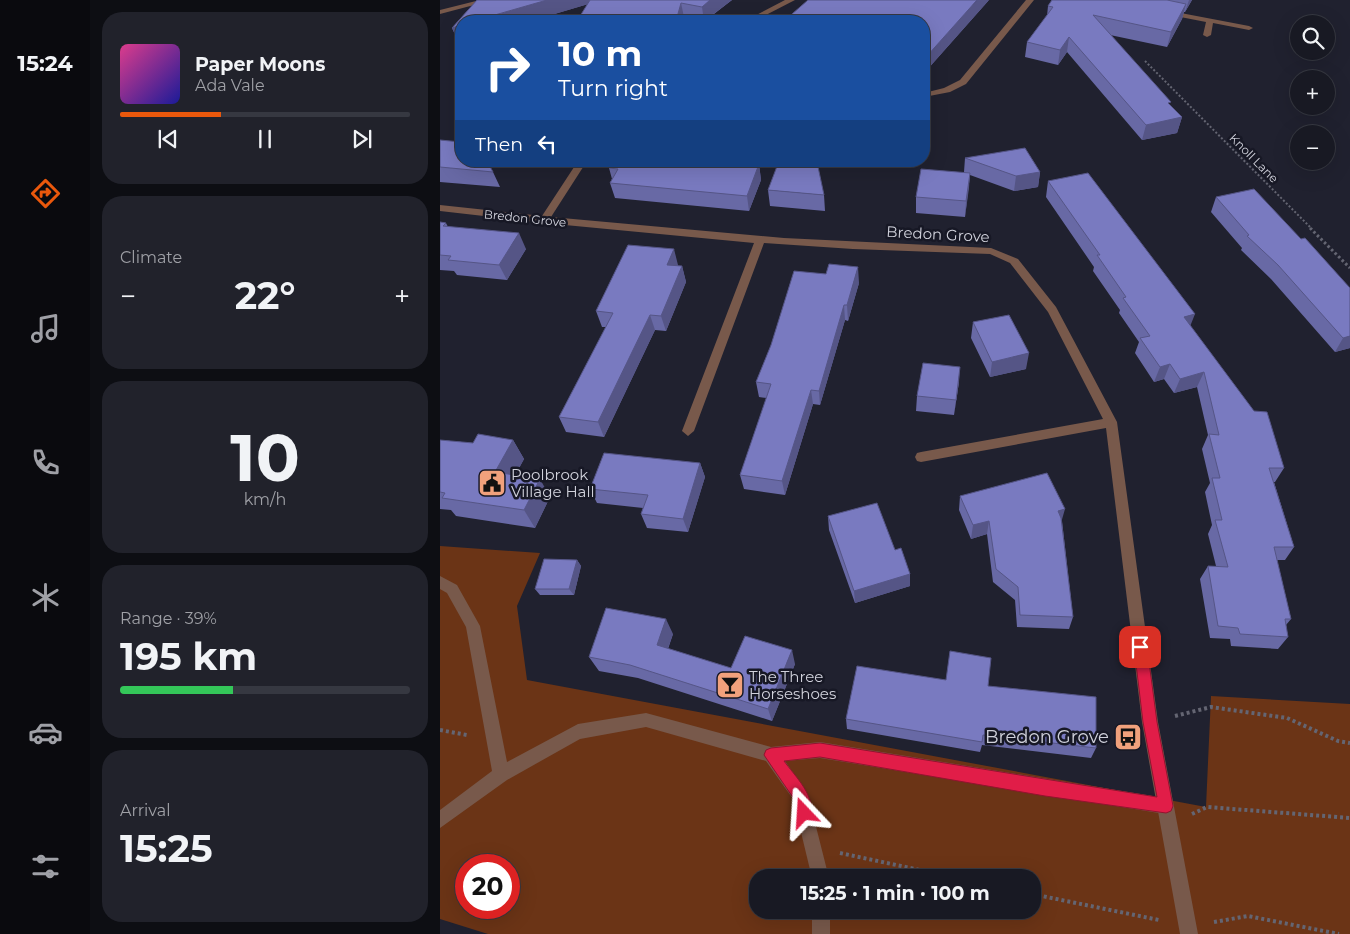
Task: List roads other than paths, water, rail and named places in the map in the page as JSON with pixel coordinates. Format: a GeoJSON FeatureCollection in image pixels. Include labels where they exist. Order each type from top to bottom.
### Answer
{"type":"FeatureCollection","features":[{"type":"Feature","properties":{"kind":"street"},"geometry":{"type":"LineString","coordinates":[[440,12],[489,0]]}},
{"type":"Feature","properties":{"kind":"street"},"geometry":{"type":"LineString","coordinates":[[761,15],[791,0]]}},
{"type":"Feature","properties":{"kind":"street"},"geometry":{"type":"LineString","coordinates":[[930,94],[947,90],[963,82],[1030,0]]}},
{"type":"Feature","properties":{"kind":"street"},"geometry":{"type":"LineString","coordinates":[[1162,11],[1249,28]]}},
{"type":"Feature","properties":{"kind":"street"},"geometry":{"type":"LineString","coordinates":[[1207,35],[1210,21]]}},
{"type":"Feature","properties":{"kind":"street"},"geometry":{"type":"LineString","coordinates":[[544,220],[579,167]]}},
{"type":"Feature","properties":{"kind":"street","name":"Bredon Grove"},"geometry":{"type":"LineString","coordinates":[[440,208],[544,220],[760,240],[991,251],[1014,261],[1052,310],[1111,422],[1150,722],[1189,934]]}},
{"type":"Feature","properties":{"kind":"street"},"geometry":{"type":"LineString","coordinates":[[688,432],[760,240]]}},
{"type":"Feature","properties":{"kind":"street"},"geometry":{"type":"LineString","coordinates":[[921,457],[1111,422]]}},
{"type":"Feature","properties":{"kind":"street"},"geometry":{"type":"LineString","coordinates":[[440,582],[452,589],[473,626],[501,774]]}},
{"type":"Feature","properties":{"kind":"street"},"geometry":{"type":"LineString","coordinates":[[440,820],[501,774],[578,732],[646,720],[771,755],[820,750],[1045,788],[1166,806]]}},
{"type":"Feature","properties":{"kind":"street"},"geometry":{"type":"LineString","coordinates":[[771,755],[800,795],[819,869]]}},
{"type":"Feature","properties":{"kind":"street"},"geometry":{"type":"LineString","coordinates":[[821,919],[821,934]]}},
{"type":"Feature","properties":{"kind":"place","name":"Poolbrook Village Hall"},"geometry":{"type":"Point","coordinates":[492,483]}},
{"type":"Feature","properties":{"kind":"place","name":"The Three Horseshoes"},"geometry":{"type":"Point","coordinates":[730,685]}},
{"type":"Feature","properties":{"kind":"place","name":"Bredon Grove"},"geometry":{"type":"Point","coordinates":[1128,737]}}]}
